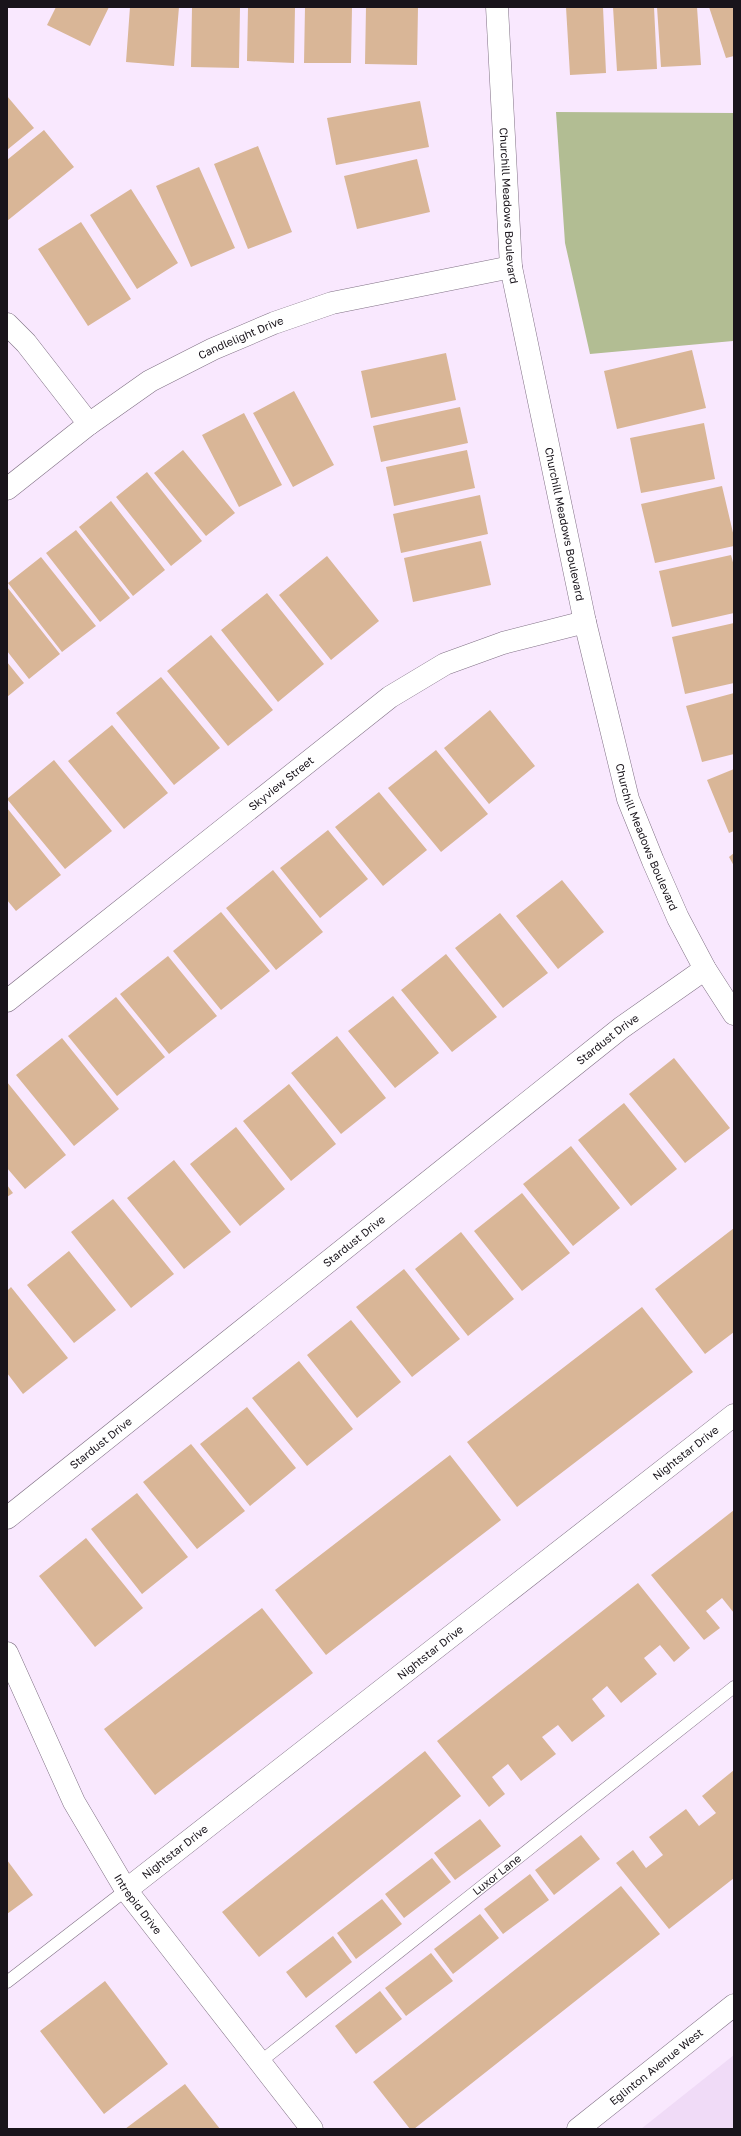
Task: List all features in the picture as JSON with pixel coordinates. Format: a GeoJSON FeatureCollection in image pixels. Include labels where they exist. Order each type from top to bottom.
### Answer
{"type":"FeatureCollection","features":[{"type":"Feature","properties":{"kind":"street","name":"Churchill Meadows Boulevard"},"geometry":{"type":"LineString","coordinates":[[497,7],[511,267],[586,622],[628,799],[652,861],[678,918],[705,969],[734,1014]]}},
{"type":"Feature","properties":{"kind":"street","name":"Candlelight Drive"},"geometry":{"type":"LineString","coordinates":[[7,489],[89,424],[150,381],[213,349],[274,323],[332,303],[511,267]]}},
{"type":"Feature","properties":{"kind":"street"},"geometry":{"type":"LineString","coordinates":[[7,324],[26,343],[89,424]]}},
{"type":"Feature","properties":{"kind":"street","name":"Skyview Street"},"geometry":{"type":"LineString","coordinates":[[7,1001],[390,697],[445,664],[503,643],[586,622]]}},
{"type":"Feature","properties":{"kind":"street","name":"Stardust Drive"},"geometry":{"type":"LineString","coordinates":[[7,1518],[621,1028],[705,969]]}},
{"type":"Feature","properties":{"kind":"street","name":"Nightstar Drive"},"geometry":{"type":"LineString","coordinates":[[126,1890],[734,1415]]}},
{"type":"Feature","properties":{"kind":"street","name":"Intrepid Drive"},"geometry":{"type":"LineString","coordinates":[[7,1653],[74,1802],[126,1890],[312,2129]]}},
{"type":"Feature","properties":{"kind":"street","name":"Eglinton Avenue West"},"geometry":{"type":"LineString","coordinates":[[578,2129],[734,2005]]}},
{"type":"Feature","properties":{"kind":"lane","name":"Luxor Lane"},"geometry":{"type":"LineString","coordinates":[[260,2062],[734,1687]]}},
{"type":"Feature","properties":{"kind":"lane"},"geometry":{"type":"LineString","coordinates":[[7,1982],[126,1890]]}},
{"type":"Feature","properties":{"kind":"shaded area"},"geometry":{"type":"Polygon","coordinates":[[[734,2055],[734,2129],[641,2129],[734,2055]]]}},
{"type":"Feature","properties":{"kind":"green space"},"geometry":{"type":"Polygon","coordinates":[[[556,112],[734,113],[734,345],[733,341],[590,354],[565,243],[556,112]]]}},
{"type":"Feature","properties":{"kind":"building"},"geometry":{"type":"Polygon","coordinates":[[[56,7],[109,7],[90,46],[47,25],[56,7]]]}},
{"type":"Feature","properties":{"kind":"building"},"geometry":{"type":"Polygon","coordinates":[[[130,7],[179,7],[174,66],[126,62],[130,7]]]}},
{"type":"Feature","properties":{"kind":"building"},"geometry":{"type":"Polygon","coordinates":[[[192,7],[240,7],[239,68],[191,67],[192,7]]]}},
{"type":"Feature","properties":{"kind":"building"},"geometry":{"type":"Polygon","coordinates":[[[248,7],[295,7],[294,63],[247,61],[248,7]]]}},
{"type":"Feature","properties":{"kind":"building"},"geometry":{"type":"Polygon","coordinates":[[[305,7],[352,7],[351,63],[304,63],[305,7]]]}},
{"type":"Feature","properties":{"kind":"building"},"geometry":{"type":"Polygon","coordinates":[[[366,7],[418,7],[417,65],[365,64],[366,7]]]}},
{"type":"Feature","properties":{"kind":"building"},"geometry":{"type":"Polygon","coordinates":[[[566,7],[603,7],[606,73],[570,75],[566,7]]]}},
{"type":"Feature","properties":{"kind":"building"},"geometry":{"type":"Polygon","coordinates":[[[613,7],[654,7],[657,69],[617,71],[613,7]]]}},
{"type":"Feature","properties":{"kind":"building"},"geometry":{"type":"Polygon","coordinates":[[[657,7],[697,7],[701,65],[661,67],[657,7]]]}},
{"type":"Feature","properties":{"kind":"building"},"geometry":{"type":"Polygon","coordinates":[[[709,7],[734,7],[734,56],[726,58],[709,7]]]}},
{"type":"Feature","properties":{"kind":"building"},"geometry":{"type":"Polygon","coordinates":[[[7,96],[34,128],[7,150],[7,96]]]}},
{"type":"Feature","properties":{"kind":"building"},"geometry":{"type":"Polygon","coordinates":[[[420,101],[429,147],[336,165],[327,118],[420,101]]]}},
{"type":"Feature","properties":{"kind":"building"},"geometry":{"type":"Polygon","coordinates":[[[44,130],[74,167],[7,221],[7,160],[44,130]]]}},
{"type":"Feature","properties":{"kind":"building"},"geometry":{"type":"Polygon","coordinates":[[[258,146],[292,232],[248,249],[214,164],[258,146]]]}},
{"type":"Feature","properties":{"kind":"building"},"geometry":{"type":"Polygon","coordinates":[[[417,159],[430,212],[357,229],[344,176],[417,159]]]}},
{"type":"Feature","properties":{"kind":"building"},"geometry":{"type":"Polygon","coordinates":[[[199,167],[235,248],[191,267],[156,186],[199,167]]]}},
{"type":"Feature","properties":{"kind":"building"},"geometry":{"type":"Polygon","coordinates":[[[131,189],[178,263],[137,289],[90,215],[131,189]]]}},
{"type":"Feature","properties":{"kind":"building"},"geometry":{"type":"Polygon","coordinates":[[[81,222],[131,299],[88,326],[38,249],[81,222]]]}},
{"type":"Feature","properties":{"kind":"building"},"geometry":{"type":"Polygon","coordinates":[[[692,350],[706,408],[617,429],[604,371],[692,350]]]}},
{"type":"Feature","properties":{"kind":"building"},"geometry":{"type":"Polygon","coordinates":[[[446,353],[456,400],[371,418],[361,371],[446,353]]]}},
{"type":"Feature","properties":{"kind":"building"},"geometry":{"type":"Polygon","coordinates":[[[294,391],[334,465],[293,487],[253,413],[294,391]]]}},
{"type":"Feature","properties":{"kind":"building"},"geometry":{"type":"Polygon","coordinates":[[[460,407],[468,443],[381,462],[373,426],[460,407]]]}},
{"type":"Feature","properties":{"kind":"building"},"geometry":{"type":"Polygon","coordinates":[[[244,413],[282,485],[239,507],[202,435],[244,413]]]}},
{"type":"Feature","properties":{"kind":"building"},"geometry":{"type":"Polygon","coordinates":[[[704,423],[715,479],[641,493],[630,438],[704,423]]]}},
{"type":"Feature","properties":{"kind":"building"},"geometry":{"type":"Polygon","coordinates":[[[183,450],[235,513],[206,536],[154,473],[183,450]]]}},
{"type":"Feature","properties":{"kind":"building"},"geometry":{"type":"Polygon","coordinates":[[[467,450],[475,488],[394,506],[386,467],[467,450]]]}},
{"type":"Feature","properties":{"kind":"building"},"geometry":{"type":"Polygon","coordinates":[[[147,472],[202,541],[171,566],[116,497],[147,472]]]}},
{"type":"Feature","properties":{"kind":"building"},"geometry":{"type":"Polygon","coordinates":[[[722,486],[734,537],[734,546],[655,563],[641,504],[722,486]]]}},
{"type":"Feature","properties":{"kind":"building"},"geometry":{"type":"Polygon","coordinates":[[[480,495],[488,534],[401,553],[393,514],[480,495]]]}},
{"type":"Feature","properties":{"kind":"building"},"geometry":{"type":"Polygon","coordinates":[[[111,501],[165,570],[133,596],[79,527],[111,501]]]}},
{"type":"Feature","properties":{"kind":"building"},"geometry":{"type":"Polygon","coordinates":[[[76,530],[130,598],[100,622],[46,553],[76,530]]]}},
{"type":"Feature","properties":{"kind":"building"},"geometry":{"type":"Polygon","coordinates":[[[481,541],[491,585],[413,602],[404,558],[481,541]]]}},
{"type":"Feature","properties":{"kind":"building"},"geometry":{"type":"Polygon","coordinates":[[[731,555],[734,566],[734,613],[672,627],[659,571],[731,555]]]}},
{"type":"Feature","properties":{"kind":"building"},"geometry":{"type":"Polygon","coordinates":[[[327,556],[379,621],[331,660],[279,595],[327,556]]]}},
{"type":"Feature","properties":{"kind":"building"},"geometry":{"type":"Polygon","coordinates":[[[41,557],[96,626],[62,652],[8,583],[41,557]]]}},
{"type":"Feature","properties":{"kind":"building"},"geometry":{"type":"Polygon","coordinates":[[[7,587],[60,654],[29,679],[7,651],[7,587]]]}},
{"type":"Feature","properties":{"kind":"building"},"geometry":{"type":"Polygon","coordinates":[[[267,593],[324,664],[278,702],[221,630],[267,593]]]}},
{"type":"Feature","properties":{"kind":"building"},"geometry":{"type":"Polygon","coordinates":[[[734,623],[734,683],[685,694],[672,637],[734,623]]]}},
{"type":"Feature","properties":{"kind":"building"},"geometry":{"type":"Polygon","coordinates":[[[211,635],[273,710],[228,746],[167,671],[211,635]]]}},
{"type":"Feature","properties":{"kind":"building"},"geometry":{"type":"Polygon","coordinates":[[[7,662],[24,683],[7,697],[7,662]]]}},
{"type":"Feature","properties":{"kind":"building"},"geometry":{"type":"Polygon","coordinates":[[[161,677],[220,748],[174,785],[116,713],[161,677]]]}},
{"type":"Feature","properties":{"kind":"building"},"geometry":{"type":"Polygon","coordinates":[[[734,693],[734,754],[702,762],[686,706],[734,693]]]}},
{"type":"Feature","properties":{"kind":"building"},"geometry":{"type":"Polygon","coordinates":[[[490,710],[535,766],[489,804],[444,748],[490,710]]]}},
{"type":"Feature","properties":{"kind":"building"},"geometry":{"type":"Polygon","coordinates":[[[112,725],[168,793],[124,829],[68,761],[112,725]]]}},
{"type":"Feature","properties":{"kind":"building"},"geometry":{"type":"Polygon","coordinates":[[[436,750],[488,814],[441,852],[388,788],[436,750]]]}},
{"type":"Feature","properties":{"kind":"building"},"geometry":{"type":"Polygon","coordinates":[[[54,760],[112,831],[65,869],[7,799],[54,760]]]}},
{"type":"Feature","properties":{"kind":"building"},"geometry":{"type":"Polygon","coordinates":[[[734,769],[734,831],[729,833],[707,780],[734,769]]]}},
{"type":"Feature","properties":{"kind":"building"},"geometry":{"type":"Polygon","coordinates":[[[379,792],[427,850],[383,886],[335,827],[379,792]]]}},
{"type":"Feature","properties":{"kind":"building"},"geometry":{"type":"Polygon","coordinates":[[[7,808],[61,875],[16,911],[7,900],[7,808]]]}},
{"type":"Feature","properties":{"kind":"building"},"geometry":{"type":"Polygon","coordinates":[[[328,830],[368,879],[320,918],[280,868],[328,830]]]}},
{"type":"Feature","properties":{"kind":"building"},"geometry":{"type":"Polygon","coordinates":[[[734,853],[734,866],[729,857],[734,853]]]}},
{"type":"Feature","properties":{"kind":"building"},"geometry":{"type":"Polygon","coordinates":[[[273,870],[323,932],[276,970],[226,908],[273,870]]]}},
{"type":"Feature","properties":{"kind":"building"},"geometry":{"type":"Polygon","coordinates":[[[562,880],[604,932],[558,969],[516,916],[562,880]]]}},
{"type":"Feature","properties":{"kind":"building"},"geometry":{"type":"Polygon","coordinates":[[[221,912],[270,971],[221,1010],[173,951],[221,912]]]}},
{"type":"Feature","properties":{"kind":"building"},"geometry":{"type":"Polygon","coordinates":[[[500,913],[548,973],[503,1008],[455,948],[500,913]]]}},
{"type":"Feature","properties":{"kind":"building"},"geometry":{"type":"Polygon","coordinates":[[[446,954],[497,1017],[452,1052],[401,990],[446,954]]]}},
{"type":"Feature","properties":{"kind":"building"},"geometry":{"type":"Polygon","coordinates":[[[168,956],[217,1016],[169,1054],[120,994],[168,956]]]}},
{"type":"Feature","properties":{"kind":"building"},"geometry":{"type":"Polygon","coordinates":[[[393,996],[439,1053],[395,1088],[348,1031],[393,996]]]}},
{"type":"Feature","properties":{"kind":"building"},"geometry":{"type":"Polygon","coordinates":[[[116,997],[165,1057],[117,1096],[68,1036],[116,997]]]}},
{"type":"Feature","properties":{"kind":"building"},"geometry":{"type":"Polygon","coordinates":[[[337,1036],[386,1098],[341,1134],[291,1073],[337,1036]]]}},
{"type":"Feature","properties":{"kind":"building"},"geometry":{"type":"Polygon","coordinates":[[[62,1038],[119,1109],[74,1146],[16,1075],[62,1038]]]}},
{"type":"Feature","properties":{"kind":"building"},"geometry":{"type":"Polygon","coordinates":[[[674,1058],[730,1128],[685,1163],[629,1094],[674,1058]]]}},
{"type":"Feature","properties":{"kind":"building"},"geometry":{"type":"Polygon","coordinates":[[[7,1082],[66,1155],[25,1189],[7,1168],[7,1082]]]}},
{"type":"Feature","properties":{"kind":"building"},"geometry":{"type":"Polygon","coordinates":[[[289,1084],[336,1144],[291,1181],[243,1121],[289,1084]]]}},
{"type":"Feature","properties":{"kind":"building"},"geometry":{"type":"Polygon","coordinates":[[[624,1103],[677,1169],[631,1206],[578,1140],[624,1103]]]}},
{"type":"Feature","properties":{"kind":"building"},"geometry":{"type":"Polygon","coordinates":[[[236,1127],[285,1189],[240,1226],[190,1164],[236,1127]]]}},
{"type":"Feature","properties":{"kind":"building"},"geometry":{"type":"Polygon","coordinates":[[[571,1146],[620,1208],[573,1246],[523,1184],[571,1146]]]}},
{"type":"Feature","properties":{"kind":"building"},"geometry":{"type":"Polygon","coordinates":[[[174,1160],[231,1232],[184,1269],[127,1198],[174,1160]]]}},
{"type":"Feature","properties":{"kind":"building"},"geometry":{"type":"Polygon","coordinates":[[[7,1185],[13,1193],[7,1197],[7,1185]]]}},
{"type":"Feature","properties":{"kind":"building"},"geometry":{"type":"Polygon","coordinates":[[[522,1193],[570,1253],[522,1291],[474,1231],[522,1193]]]}},
{"type":"Feature","properties":{"kind":"building"},"geometry":{"type":"Polygon","coordinates":[[[113,1199],[174,1274],[131,1308],[71,1232],[113,1199]]]}},
{"type":"Feature","properties":{"kind":"building"},"geometry":{"type":"Polygon","coordinates":[[[734,1228],[734,1332],[705,1354],[655,1289],[734,1228]]]}},
{"type":"Feature","properties":{"kind":"building"},"geometry":{"type":"Polygon","coordinates":[[[461,1232],[514,1299],[468,1336],[415,1269],[461,1232]]]}},
{"type":"Feature","properties":{"kind":"building"},"geometry":{"type":"Polygon","coordinates":[[[69,1251],[116,1310],[74,1343],[27,1285],[69,1251]]]}},
{"type":"Feature","properties":{"kind":"building"},"geometry":{"type":"Polygon","coordinates":[[[404,1269],[460,1339],[412,1377],[356,1307],[404,1269]]]}},
{"type":"Feature","properties":{"kind":"building"},"geometry":{"type":"Polygon","coordinates":[[[11,1287],[68,1358],[23,1394],[7,1373],[7,1291],[11,1287]]]}},
{"type":"Feature","properties":{"kind":"building"},"geometry":{"type":"Polygon","coordinates":[[[642,1307],[693,1372],[517,1507],[467,1442],[642,1307]]]}},
{"type":"Feature","properties":{"kind":"building"},"geometry":{"type":"Polygon","coordinates":[[[351,1320],[401,1382],[357,1418],[307,1355],[351,1320]]]}},
{"type":"Feature","properties":{"kind":"building"},"geometry":{"type":"Polygon","coordinates":[[[299,1361],[353,1429],[307,1466],[252,1398],[299,1361]]]}},
{"type":"Feature","properties":{"kind":"building"},"geometry":{"type":"Polygon","coordinates":[[[247,1407],[296,1468],[250,1506],[200,1444],[247,1407]]]}},
{"type":"Feature","properties":{"kind":"building"},"geometry":{"type":"Polygon","coordinates":[[[191,1444],[245,1511],[197,1549],[143,1482],[191,1444]]]}},
{"type":"Feature","properties":{"kind":"building"},"geometry":{"type":"Polygon","coordinates":[[[450,1455],[501,1520],[326,1655],[275,1590],[450,1455]]]}},
{"type":"Feature","properties":{"kind":"building"},"geometry":{"type":"Polygon","coordinates":[[[137,1493],[188,1557],[142,1594],[91,1529],[137,1493]]]}},
{"type":"Feature","properties":{"kind":"building"},"geometry":{"type":"Polygon","coordinates":[[[734,1510],[734,1613],[722,1598],[706,1611],[720,1628],[704,1640],[651,1575],[734,1510]]]}},
{"type":"Feature","properties":{"kind":"building"},"geometry":{"type":"Polygon","coordinates":[[[86,1538],[143,1608],[95,1647],[39,1576],[86,1538]]]}},
{"type":"Feature","properties":{"kind":"building"},"geometry":{"type":"Polygon","coordinates":[[[638,1583],[690,1648],[674,1662],[660,1645],[644,1658],[657,1674],[621,1703],[607,1686],[592,1699],[605,1716],[572,1742],[558,1725],[542,1737],[556,1754],[521,1781],[508,1764],[492,1777],[505,1794],[489,1807],[437,1741],[638,1583]]]}},
{"type":"Feature","properties":{"kind":"building"},"geometry":{"type":"Polygon","coordinates":[[[262,1608],[313,1673],[155,1795],[104,1729],[262,1608]]]}},
{"type":"Feature","properties":{"kind":"building"},"geometry":{"type":"Polygon","coordinates":[[[425,1751],[461,1796],[259,1957],[222,1912],[425,1751]]]}},
{"type":"Feature","properties":{"kind":"building"},"geometry":{"type":"Polygon","coordinates":[[[734,1770],[734,1878],[669,1929],[616,1863],[633,1850],[646,1868],[663,1855],[649,1837],[686,1809],[699,1826],[716,1813],[702,1796],[734,1770]]]}},
{"type":"Feature","properties":{"kind":"building"},"geometry":{"type":"Polygon","coordinates":[[[480,1819],[501,1846],[455,1880],[434,1853],[480,1819]]]}},
{"type":"Feature","properties":{"kind":"building"},"geometry":{"type":"Polygon","coordinates":[[[581,1835],[600,1859],[554,1895],[535,1870],[581,1835]]]}},
{"type":"Feature","properties":{"kind":"building"},"geometry":{"type":"Polygon","coordinates":[[[432,1858],[451,1882],[404,1918],[385,1894],[432,1858]]]}},
{"type":"Feature","properties":{"kind":"building"},"geometry":{"type":"Polygon","coordinates":[[[7,1860],[33,1895],[7,1914],[7,1860]]]}},
{"type":"Feature","properties":{"kind":"building"},"geometry":{"type":"Polygon","coordinates":[[[530,1874],[549,1900],[503,1934],[484,1909],[530,1874]]]}},
{"type":"Feature","properties":{"kind":"building"},"geometry":{"type":"Polygon","coordinates":[[[621,1886],[660,1934],[414,2129],[410,2129],[373,2082],[621,1886]]]}},
{"type":"Feature","properties":{"kind":"building"},"geometry":{"type":"Polygon","coordinates":[[[382,1899],[402,1924],[356,1959],[337,1933],[382,1899]]]}},
{"type":"Feature","properties":{"kind":"building"},"geometry":{"type":"Polygon","coordinates":[[[480,1914],[499,1938],[453,1974],[434,1949],[480,1914]]]}},
{"type":"Feature","properties":{"kind":"building"},"geometry":{"type":"Polygon","coordinates":[[[333,1936],[352,1962],[306,1998],[286,1972],[333,1936]]]}},
{"type":"Feature","properties":{"kind":"building"},"geometry":{"type":"Polygon","coordinates":[[[431,1953],[453,1981],[406,2016],[385,1988],[431,1953]]]}},
{"type":"Feature","properties":{"kind":"building"},"geometry":{"type":"Polygon","coordinates":[[[105,1981],[168,2064],[104,2114],[40,2031],[105,1981]]]}},
{"type":"Feature","properties":{"kind":"building"},"geometry":{"type":"Polygon","coordinates":[[[380,1991],[402,2019],[356,2054],[335,2026],[380,1991]]]}},
{"type":"Feature","properties":{"kind":"building"},"geometry":{"type":"Polygon","coordinates":[[[185,2084],[220,2129],[125,2129],[185,2084]]]}}]}
